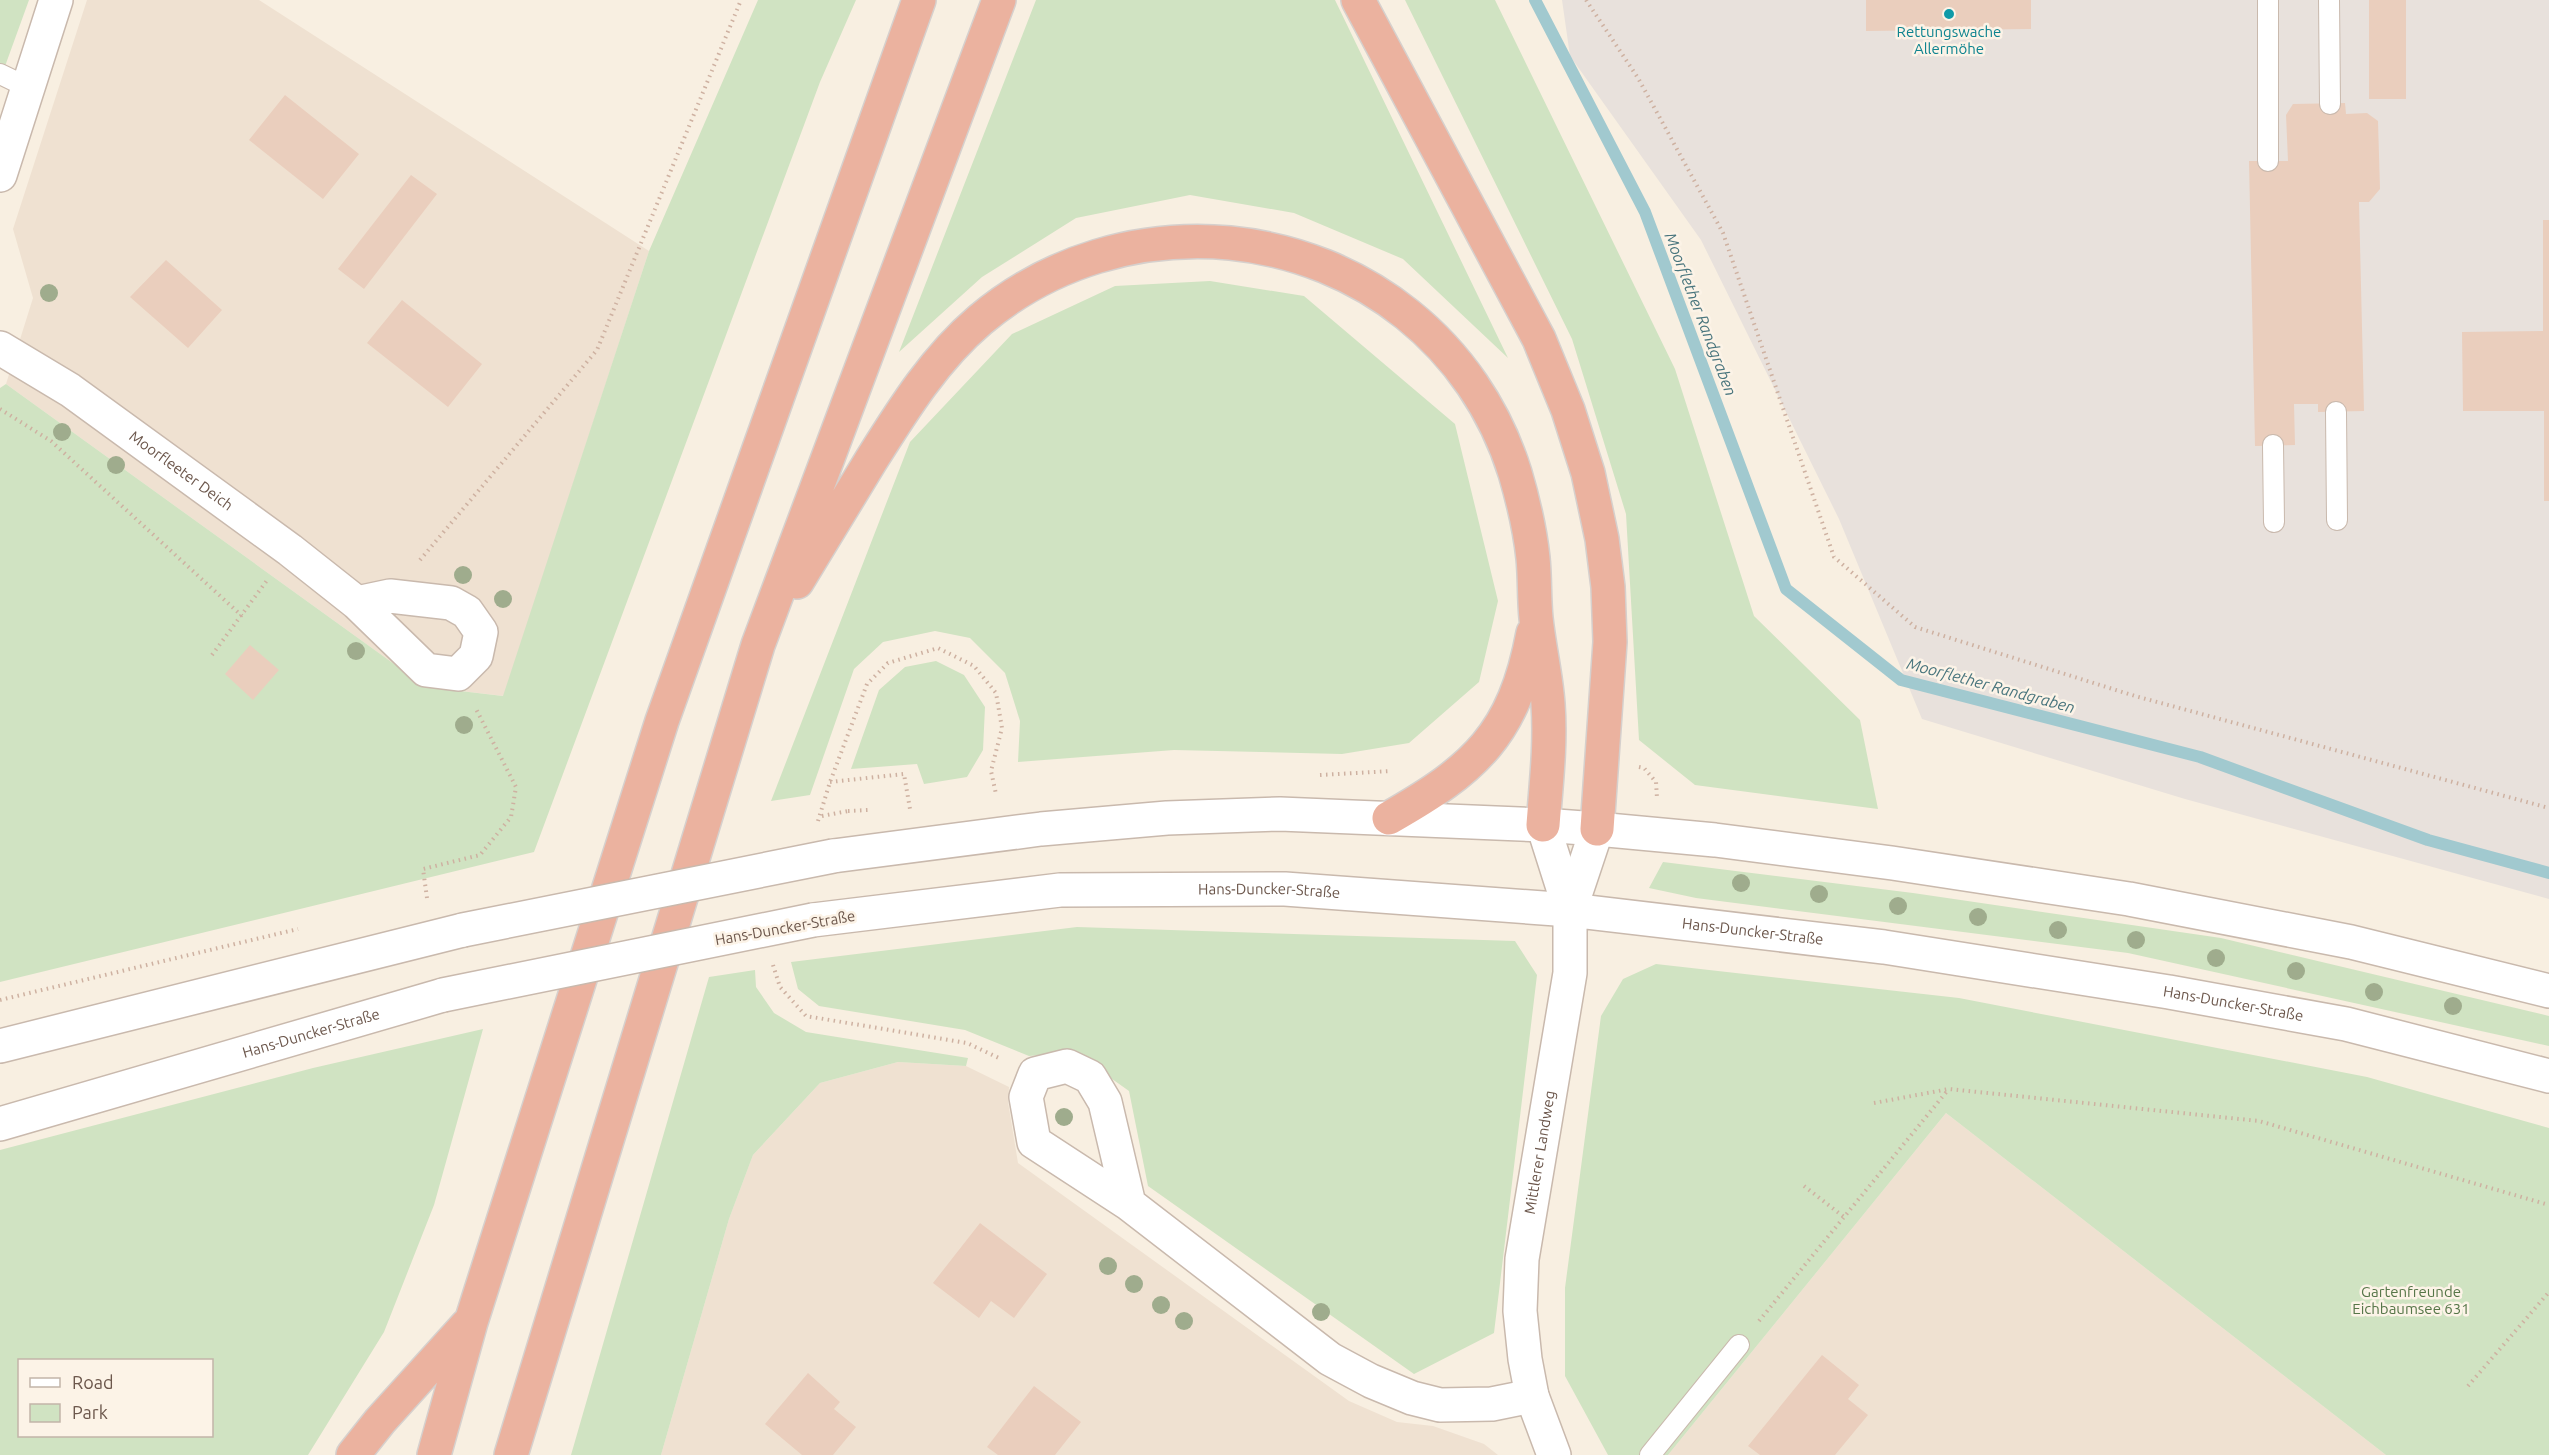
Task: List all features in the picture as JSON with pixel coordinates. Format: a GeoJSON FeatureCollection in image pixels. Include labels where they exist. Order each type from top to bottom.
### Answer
{"type":"FeatureCollection","features":[{"type":"Feature","properties":{"kind":"highway"},"geometry":{"type":"LineString","coordinates":[[435,1455],[471,1322],[662,721],[919,0]]}},
{"type":"Feature","properties":{"kind":"highway"},"geometry":{"type":"LineString","coordinates":[[512,1455],[758,645],[999,0]]}},
{"type":"Feature","properties":{"kind":"highway"},"geometry":{"type":"LineString","coordinates":[[1358,0],[1539,339],[1568,410],[1588,473],[1602,539],[1608,587],[1610,642],[1597,829]]}},
{"type":"Feature","properties":{"kind":"highway"},"geometry":{"type":"LineString","coordinates":[[758,645],[899,415],[954,344],[981,319],[1040,279],[1100,254],[1170,242],[1206,241],[1250,245],[1322,264],[1385,296],[1440,343],[1470,379],[1486,405],[1514,472],[1533,557],[1536,617],[1545,675],[1549,722],[1543,825]]}},
{"type":"Feature","properties":{"kind":"highway"},"geometry":{"type":"LineString","coordinates":[[1389,819],[1450,780],[1474,761],[1495,737],[1519,688],[1536,617]]}},
{"type":"Feature","properties":{"kind":"highway"},"geometry":{"type":"LineString","coordinates":[[353,1455],[380,1421],[471,1322]]}},
{"type":"Feature","properties":{"kind":"street"},"geometry":{"type":"LineString","coordinates":[[0,175],[13,80],[56,0]]}},
{"type":"Feature","properties":{"kind":"street","name":"Moorfleeter Deich"},"geometry":{"type":"LineString","coordinates":[[0,348],[70,390],[290,550],[357,603],[426,670],[458,674],[476,656],[481,632],[467,612],[451,603],[390,596],[357,603]]}},
{"type":"Feature","properties":{"kind":"street"},"geometry":{"type":"LineString","coordinates":[[0,1046],[463,930],[833,856],[1041,830],[1167,818],[1280,814],[1597,829],[1715,840],[1892,863],[2129,899],[2351,942],[2549,991]]}},
{"type":"Feature","properties":{"kind":"street"},"geometry":{"type":"LineString","coordinates":[[1543,825],[1570,910]]}},
{"type":"Feature","properties":{"kind":"street"},"geometry":{"type":"LineString","coordinates":[[1570,910],[1597,829]]}},
{"type":"Feature","properties":{"kind":"street","name":"Hans-Duncker-Straße"},"geometry":{"type":"LineString","coordinates":[[0,1124],[443,995],[813,920],[1060,890],[1285,889],[1570,910],[1884,947],[2169,992],[2346,1024],[2549,1076]]}},
{"type":"Feature","properties":{"kind":"street","name":"Mittlerer Landweg"},"geometry":{"type":"LineString","coordinates":[[1554,1455],[1532,1396],[1520,1311],[1522,1259],[1570,973],[1570,910]]}},
{"type":"Feature","properties":{"kind":"street"},"geometry":{"type":"LineString","coordinates":[[1129,1204],[1330,1359],[1371,1381],[1412,1398],[1440,1405],[1492,1404],[1532,1396]]}},
{"type":"Feature","properties":{"kind":"lane"},"geometry":{"type":"LineString","coordinates":[[2268,0],[2268,161]]}},
{"type":"Feature","properties":{"kind":"lane"},"geometry":{"type":"LineString","coordinates":[[2329,0],[2330,104]]}},
{"type":"Feature","properties":{"kind":"lane"},"geometry":{"type":"LineString","coordinates":[[2336,412],[2337,520]]}},
{"type":"Feature","properties":{"kind":"lane"},"geometry":{"type":"LineString","coordinates":[[2273,445],[2274,522]]}},
{"type":"Feature","properties":{"kind":"lane"},"geometry":{"type":"LineString","coordinates":[[1650,1455],[1739,1345]]}},
{"type":"Feature","properties":{"kind":"path"},"geometry":{"type":"LineString","coordinates":[[390,596],[597,351],[741,0]]}},
{"type":"Feature","properties":{"kind":"path"},"geometry":{"type":"LineString","coordinates":[[1586,0],[1638,78],[1723,233],[1834,557],[1914,627],[2135,696],[2549,808]]}},
{"type":"Feature","properties":{"kind":"path"},"geometry":{"type":"LineString","coordinates":[[0,409],[51,441],[242,616]]}},
{"type":"Feature","properties":{"kind":"path"},"geometry":{"type":"LineString","coordinates":[[212,655],[290,550]]}},
{"type":"Feature","properties":{"kind":"path"},"geometry":{"type":"LineString","coordinates":[[427,898],[423,869],[480,855],[511,817],[516,787],[481,717]]}},
{"type":"Feature","properties":{"kind":"path"},"geometry":{"type":"LineString","coordinates":[[830,782],[904,774],[910,809]]}},
{"type":"Feature","properties":{"kind":"path"},"geometry":{"type":"LineString","coordinates":[[416,901],[437,896]]}},
{"type":"Feature","properties":{"kind":"path"},"geometry":{"type":"LineString","coordinates":[[0,1000],[300,928]]}},
{"type":"Feature","properties":{"kind":"path"},"geometry":{"type":"LineString","coordinates":[[1739,1345],[1949,1089]]}},
{"type":"Feature","properties":{"kind":"path"},"geometry":{"type":"LineString","coordinates":[[1874,1103],[1949,1089],[2259,1121],[2549,1205]]}},
{"type":"Feature","properties":{"kind":"path"},"geometry":{"type":"LineString","coordinates":[[1804,1186],[1844,1217]]}},
{"type":"Feature","properties":{"kind":"path"},"geometry":{"type":"LineString","coordinates":[[2468,1386],[2549,1292]]}},
{"type":"Feature","properties":{"kind":"shaded area"},"geometry":{"type":"Polygon","coordinates":[[[87,0],[259,0],[649,251],[504,696],[426,687],[6,384],[33,298],[13,229],[87,0]]]}},
{"type":"Feature","properties":{"kind":"shaded area"},"geometry":{"type":"Polygon","coordinates":[[[1562,0],[2549,0],[2549,899],[2185,799],[1922,719],[1839,519],[1701,240],[1570,56],[1562,0]]]}},
{"type":"Feature","properties":{"kind":"shaded area"},"geometry":{"type":"Polygon","coordinates":[[[898,1062],[966,1066],[1009,1087],[1008,1102],[1018,1163],[1349,1401],[1397,1422],[1433,1426],[1484,1444],[1498,1455],[661,1455],[729,1219],[753,1155],[820,1083],[898,1062]]]}},
{"type":"Feature","properties":{"kind":"shaded area"},"geometry":{"type":"Polygon","coordinates":[[[1946,1113],[2386,1455],[1668,1455],[1946,1113]]]}},
{"type":"Feature","properties":{"kind":"green space"},"geometry":{"type":"Polygon","coordinates":[[[0,0],[29,0],[0,80],[0,0]]]}},
{"type":"Feature","properties":{"kind":"green space"},"geometry":{"type":"Polygon","coordinates":[[[758,0],[856,0],[820,82],[534,852],[0,982],[0,388],[6,384],[426,687],[503,696],[649,251],[758,0]]]}},
{"type":"Feature","properties":{"kind":"green space"},"geometry":{"type":"Polygon","coordinates":[[[1036,0],[1335,0],[1508,358],[1403,259],[1294,213],[1190,195],[1076,218],[982,277],[899,352],[1036,0]]]}},
{"type":"Feature","properties":{"kind":"green space"},"geometry":{"type":"Polygon","coordinates":[[[1405,0],[1495,0],[1675,369],[1754,616],[1860,720],[1878,809],[1695,785],[1639,740],[1626,514],[1572,339],[1405,0]]]}},
{"type":"Feature","properties":{"kind":"green space"},"geometry":{"type":"Polygon","coordinates":[[[1210,281],[1304,296],[1455,424],[1498,601],[1479,682],[1409,743],[1342,754],[1174,750],[1018,762],[1020,721],[1005,673],[970,638],[935,631],[883,642],[854,669],[810,795],[771,801],[910,442],[1012,334],[1115,286],[1210,281]]]}},
{"type":"Feature","properties":{"kind":"green space"},"geometry":{"type":"Polygon","coordinates":[[[936,661],[964,675],[985,707],[983,750],[967,777],[924,784],[917,764],[851,769],[879,690],[905,667],[936,661]]]}},
{"type":"Feature","properties":{"kind":"green space"},"geometry":{"type":"Polygon","coordinates":[[[1663,862],[1913,893],[2221,938],[2549,1016],[2549,1046],[2128,953],[1696,898],[1649,888],[1663,862]]]}},
{"type":"Feature","properties":{"kind":"green space"},"geometry":{"type":"Polygon","coordinates":[[[1077,927],[1515,941],[1537,975],[1494,1333],[1414,1374],[1148,1186],[1129,1091],[1074,1052],[1029,1056],[965,1030],[819,1006],[798,989],[791,962],[1077,927]]]}},
{"type":"Feature","properties":{"kind":"green space","name":"Gartenfreunde Eichbaumsee 631"},"geometry":{"type":"Polygon","coordinates":[[[1656,964],[1959,998],[2367,1077],[2549,1128],[2549,1455],[2386,1455],[1946,1113],[1668,1455],[1608,1455],[1565,1376],[1565,1288],[1601,1016],[1623,979],[1656,964]]]}},
{"type":"Feature","properties":{"kind":"green space"},"geometry":{"type":"Polygon","coordinates":[[[755,970],[756,987],[774,1013],[806,1032],[968,1058],[966,1066],[898,1062],[820,1083],[753,1155],[729,1219],[661,1455],[571,1455],[709,977],[755,970]]]}},
{"type":"Feature","properties":{"kind":"green space"},"geometry":{"type":"Polygon","coordinates":[[[483,1029],[434,1205],[384,1332],[308,1455],[0,1455],[0,1150],[313,1068],[483,1029]]]}},
{"type":"Feature","properties":{"kind":"building","name":"Rettungswache Allermöhe"},"geometry":{"type":"Polygon","coordinates":[[[1866,0],[2031,0],[2031,29],[1866,31],[1866,0]]]}},
{"type":"Feature","properties":{"kind":"building"},"geometry":{"type":"Polygon","coordinates":[[[2369,0],[2406,0],[2406,99],[2369,99],[2369,0]]]}},
{"type":"Feature","properties":{"kind":"building"},"geometry":{"type":"Polygon","coordinates":[[[285,95],[359,154],[323,199],[249,140],[285,95]]]}},
{"type":"Feature","properties":{"kind":"building"},"geometry":{"type":"Polygon","coordinates":[[[2345,103],[2346,114],[2367,113],[2378,121],[2380,189],[2369,202],[2359,202],[2364,411],[2318,412],[2318,404],[2294,404],[2295,445],[2255,446],[2249,161],[2288,161],[2286,115],[2293,104],[2345,103]]]}},
{"type":"Feature","properties":{"kind":"building"},"geometry":{"type":"Polygon","coordinates":[[[411,175],[437,194],[364,289],[338,269],[411,175]]]}},
{"type":"Feature","properties":{"kind":"building"},"geometry":{"type":"Polygon","coordinates":[[[2543,220],[2549,220],[2549,501],[2544,501],[2544,411],[2463,411],[2462,332],[2543,331],[2543,220]]]}},
{"type":"Feature","properties":{"kind":"building"},"geometry":{"type":"Polygon","coordinates":[[[166,260],[222,310],[188,348],[130,297],[166,260]]]}},
{"type":"Feature","properties":{"kind":"building"},"geometry":{"type":"Polygon","coordinates":[[[402,300],[482,364],[448,407],[367,343],[402,300]]]}},
{"type":"Feature","properties":{"kind":"building"},"geometry":{"type":"Polygon","coordinates":[[[250,645],[279,670],[253,700],[225,674],[250,645]]]}},
{"type":"Feature","properties":{"kind":"building"},"geometry":{"type":"Polygon","coordinates":[[[980,1223],[1047,1274],[1014,1318],[991,1301],[979,1318],[933,1283],[980,1223]]]}},
{"type":"Feature","properties":{"kind":"building"},"geometry":{"type":"Polygon","coordinates":[[[1822,1355],[1859,1385],[1848,1399],[1868,1415],[1835,1455],[1760,1455],[1748,1446],[1822,1355]]]}},
{"type":"Feature","properties":{"kind":"building"},"geometry":{"type":"Polygon","coordinates":[[[808,1373],[840,1402],[834,1409],[856,1427],[833,1455],[802,1455],[765,1424],[808,1373]]]}},
{"type":"Feature","properties":{"kind":"building"},"geometry":{"type":"Polygon","coordinates":[[[1034,1386],[1081,1422],[1055,1455],[998,1455],[987,1447],[1034,1386]]]}},
{"type":"Feature","properties":{"kind":"waterway","name":"Moorflether Randgraben"},"geometry":{"type":"LineString","coordinates":[[1535,0],[1645,212],[1786,589],[1901,680],[2200,757],[2428,840],[2549,873]]}},
{"type":"Feature","properties":{"kind":"place","name":"Rettungswache Allermöhe"},"geometry":{"type":"Point","coordinates":[1949,14]}}]}
